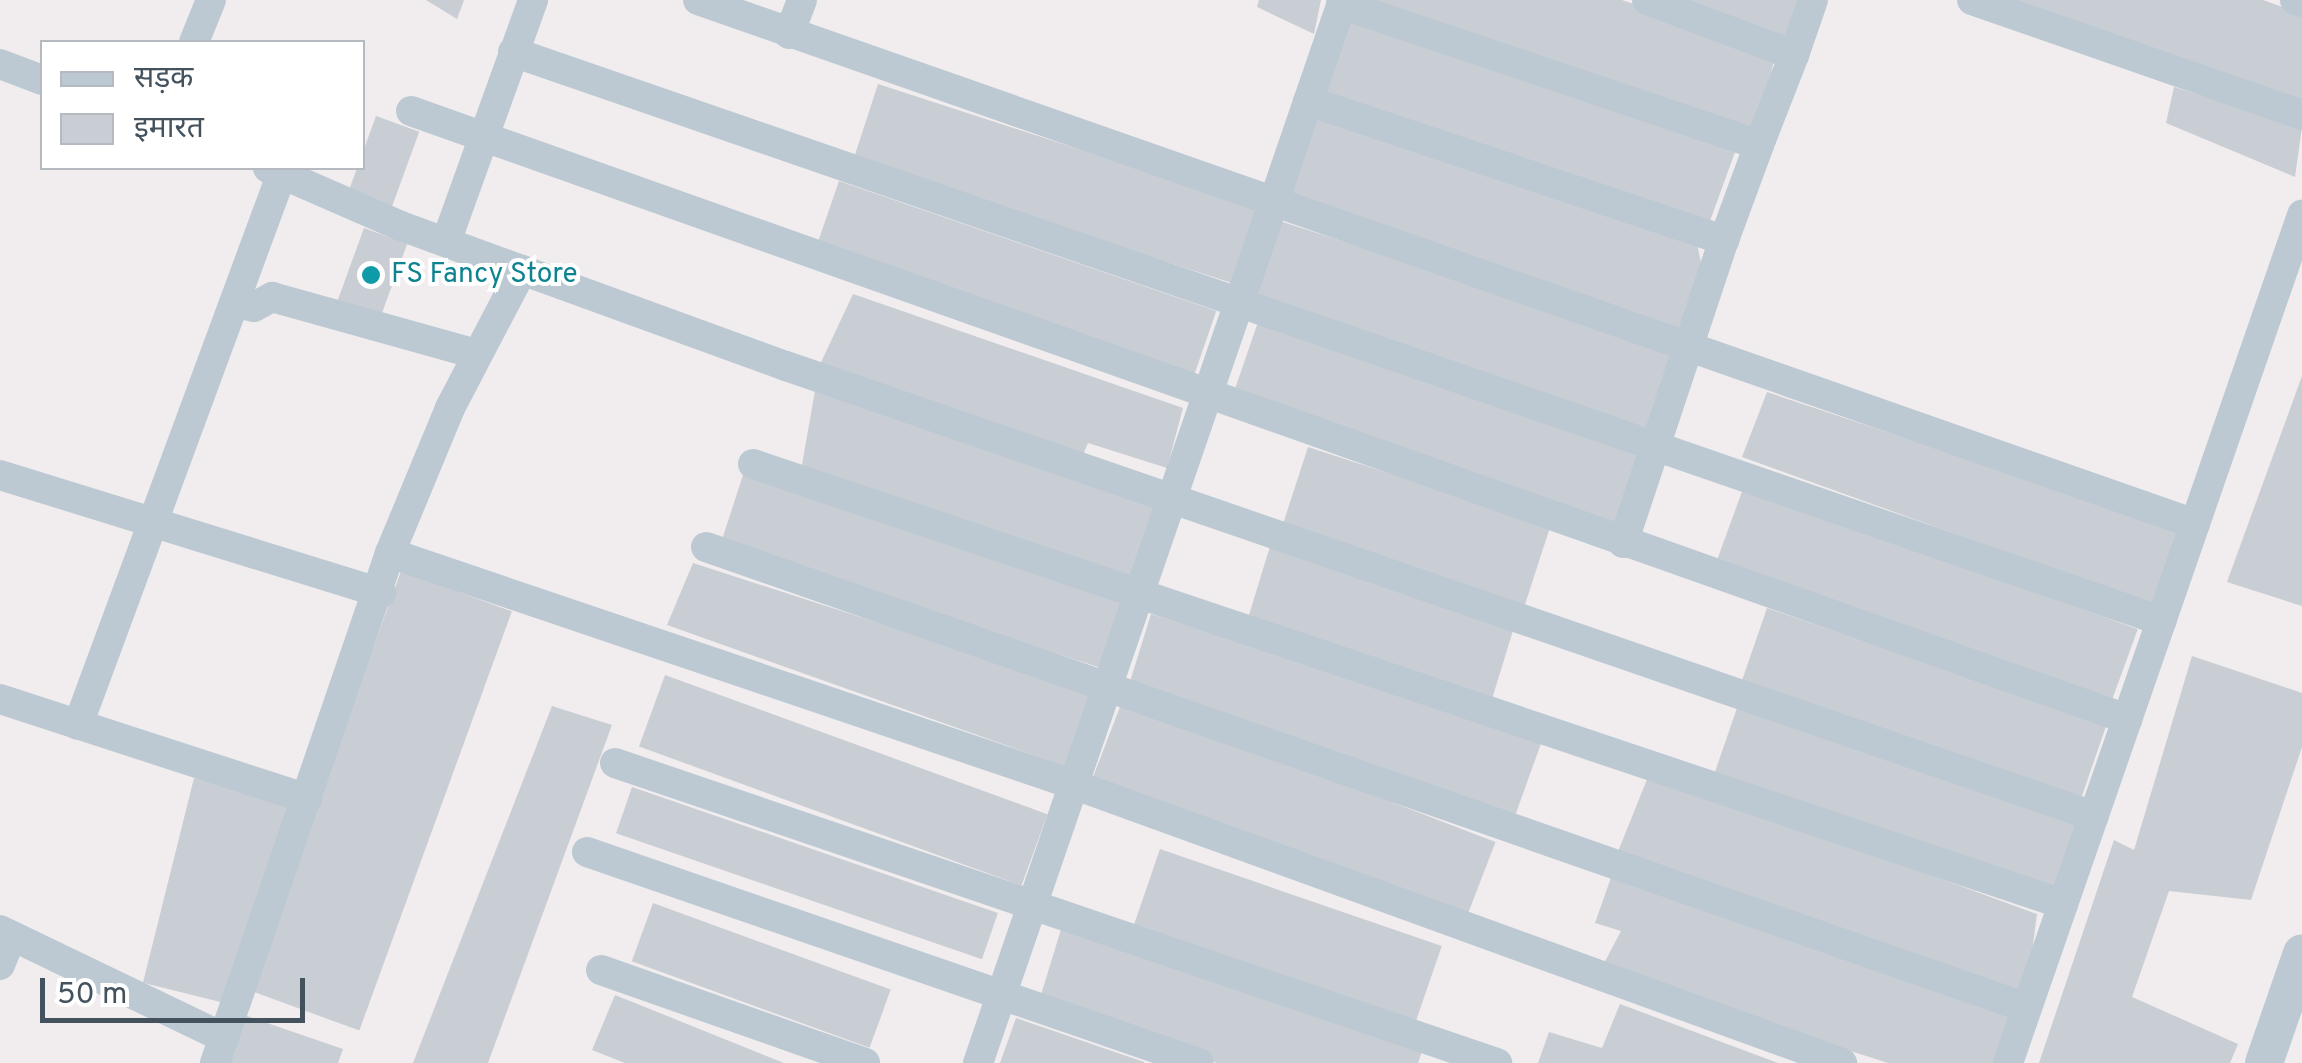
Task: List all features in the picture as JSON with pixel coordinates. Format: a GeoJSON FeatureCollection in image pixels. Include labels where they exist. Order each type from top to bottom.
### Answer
{"type":"FeatureCollection","features":[{"type":"Feature","properties":{"kind":"street"},"geometry":{"type":"LineString","coordinates":[[195,40],[210,0]]}},
{"type":"Feature","properties":{"kind":"street"},"geometry":{"type":"LineString","coordinates":[[446,242],[488,139],[512,52],[533,0]]}},
{"type":"Feature","properties":{"kind":"street"},"geometry":{"type":"LineString","coordinates":[[698,0],[1272,206],[2195,524]]}},
{"type":"Feature","properties":{"kind":"street"},"geometry":{"type":"LineString","coordinates":[[789,34],[802,0]]}},
{"type":"Feature","properties":{"kind":"street"},"geometry":{"type":"LineString","coordinates":[[1647,0],[1794,54]]}},
{"type":"Feature","properties":{"kind":"street"},"geometry":{"type":"LineString","coordinates":[[1624,542],[1724,240],[1814,0]]}},
{"type":"Feature","properties":{"kind":"street"},"geometry":{"type":"LineString","coordinates":[[1972,0],[2302,115]]}},
{"type":"Feature","properties":{"kind":"street"},"geometry":{"type":"LineString","coordinates":[[978,1063],[1342,2],[1758,145]]}},
{"type":"Feature","properties":{"kind":"street"},"geometry":{"type":"LineString","coordinates":[[512,52],[1656,450],[2162,621]]}},
{"type":"Feature","properties":{"kind":"street"},"geometry":{"type":"LineString","coordinates":[[0,64],[40,79]]}},
{"type":"Feature","properties":{"kind":"street"},"geometry":{"type":"LineString","coordinates":[[1308,101],[1724,240]]}},
{"type":"Feature","properties":{"kind":"street"},"geometry":{"type":"LineString","coordinates":[[411,112],[1205,399],[2127,720]]}},
{"type":"Feature","properties":{"kind":"street"},"geometry":{"type":"LineString","coordinates":[[78,725],[235,303],[275,170],[522,270],[2094,816]]}},
{"type":"Feature","properties":{"kind":"street"},"geometry":{"type":"LineString","coordinates":[[2008,1063],[2302,215]]}},
{"type":"Feature","properties":{"kind":"street"},"geometry":{"type":"LineString","coordinates":[[0,965],[6,933],[219,1050],[380,593],[390,552],[476,354],[522,270]]}},
{"type":"Feature","properties":{"kind":"street"},"geometry":{"type":"LineString","coordinates":[[235,303],[272,297],[476,354]]}},
{"type":"Feature","properties":{"kind":"street"},"geometry":{"type":"LineString","coordinates":[[753,464],[2063,904]]}},
{"type":"Feature","properties":{"kind":"street"},"geometry":{"type":"LineString","coordinates":[[0,475],[150,525],[380,593]]}},
{"type":"Feature","properties":{"kind":"street"},"geometry":{"type":"LineString","coordinates":[[706,547],[2027,1008]]}},
{"type":"Feature","properties":{"kind":"street"},"geometry":{"type":"LineString","coordinates":[[390,552],[1075,784],[1842,1063]]}},
{"type":"Feature","properties":{"kind":"street"},"geometry":{"type":"LineString","coordinates":[[0,698],[307,799]]}},
{"type":"Feature","properties":{"kind":"street"},"geometry":{"type":"LineString","coordinates":[[614,763],[1497,1063]]}},
{"type":"Feature","properties":{"kind":"street"},"geometry":{"type":"LineString","coordinates":[[587,852],[1002,991],[1199,1063]]}},
{"type":"Feature","properties":{"kind":"street"},"geometry":{"type":"LineString","coordinates":[[2264,1063],[2302,953]]}},
{"type":"Feature","properties":{"kind":"street"},"geometry":{"type":"LineString","coordinates":[[601,970],[865,1063]]}},
{"type":"Feature","properties":{"kind":"building"},"geometry":{"type":"Polygon","coordinates":[[[426,0],[464,0],[457,19],[426,0]]]}},
{"type":"Feature","properties":{"kind":"building"},"geometry":{"type":"Polygon","coordinates":[[[1259,0],[1321,0],[1314,34],[1257,7],[1259,0]]]}},
{"type":"Feature","properties":{"kind":"building"},"geometry":{"type":"Polygon","coordinates":[[[1367,0],[1622,0],[1776,53],[1755,136],[1367,0]]]}},
{"type":"Feature","properties":{"kind":"building"},"geometry":{"type":"Polygon","coordinates":[[[1678,0],[1802,0],[1788,40],[1678,0]]]}},
{"type":"Feature","properties":{"kind":"building"},"geometry":{"type":"Polygon","coordinates":[[[1998,0],[2263,0],[2302,14],[2302,109],[1998,0]]]}},
{"type":"Feature","properties":{"kind":"building"},"geometry":{"type":"Polygon","coordinates":[[[1354,9],[1736,148],[1706,233],[1323,94],[1354,9]]]}},
{"type":"Feature","properties":{"kind":"building"},"geometry":{"type":"Polygon","coordinates":[[[878,84],[1261,209],[1237,285],[853,160],[878,84]]]}},
{"type":"Feature","properties":{"kind":"building"},"geometry":{"type":"Polygon","coordinates":[[[2174,87],[2302,127],[2295,177],[2166,123],[2174,87]]]}},
{"type":"Feature","properties":{"kind":"building"},"geometry":{"type":"Polygon","coordinates":[[[1317,109],[1696,239],[1704,277],[1680,335],[1284,201],[1317,109]]]}},
{"type":"Feature","properties":{"kind":"building"},"geometry":{"type":"Polygon","coordinates":[[[376,116],[419,132],[391,209],[348,193],[356,170],[365,170],[365,146],[376,116]]]}},
{"type":"Feature","properties":{"kind":"building"},"geometry":{"type":"Polygon","coordinates":[[[839,181],[1216,311],[1194,374],[817,244],[839,181]]]}},
{"type":"Feature","properties":{"kind":"building"},"geometry":{"type":"Polygon","coordinates":[[[1280,221],[1682,352],[1657,431],[1254,300],[1280,221]]]}},
{"type":"Feature","properties":{"kind":"building","name":"FS Fancy Store"},"geometry":{"type":"Polygon","coordinates":[[[364,228],[407,244],[379,322],[336,306],[364,228]]]}},
{"type":"Feature","properties":{"kind":"building"},"geometry":{"type":"Polygon","coordinates":[[[853,294],[1183,408],[1167,468],[1088,443],[1080,462],[816,373],[853,294]]]}},
{"type":"Feature","properties":{"kind":"building"},"geometry":{"type":"Polygon","coordinates":[[[1258,322],[1639,453],[1615,524],[1234,393],[1258,322]]]}},
{"type":"Feature","properties":{"kind":"building"},"geometry":{"type":"Polygon","coordinates":[[[2302,376],[2302,606],[2227,582],[2302,376]]]}},
{"type":"Feature","properties":{"kind":"building"},"geometry":{"type":"Polygon","coordinates":[[[816,385],[1157,504],[1131,581],[800,476],[816,385]]]}},
{"type":"Feature","properties":{"kind":"building"},"geometry":{"type":"Polygon","coordinates":[[[1767,392],[2183,531],[2152,605],[1742,457],[1767,392]]]}},
{"type":"Feature","properties":{"kind":"building"},"geometry":{"type":"Polygon","coordinates":[[[1308,447],[1551,526],[1523,610],[1280,532],[1308,447]]]}},
{"type":"Feature","properties":{"kind":"building"},"geometry":{"type":"Polygon","coordinates":[[[744,472],[1129,597],[1106,669],[721,544],[744,472]]]}},
{"type":"Feature","properties":{"kind":"building"},"geometry":{"type":"Polygon","coordinates":[[[1744,486],[2138,629],[2106,716],[1713,572],[1744,486]]]}},
{"type":"Feature","properties":{"kind":"building"},"geometry":{"type":"Polygon","coordinates":[[[1271,543],[1517,618],[1491,702],[1245,627],[1271,543]]]}},
{"type":"Feature","properties":{"kind":"building"},"geometry":{"type":"Polygon","coordinates":[[[693,563],[1092,692],[1067,767],[667,625],[693,563]]]}},
{"type":"Feature","properties":{"kind":"building"},"geometry":{"type":"Polygon","coordinates":[[[401,571],[512,611],[359,1030],[248,990],[401,571]]]}},
{"type":"Feature","properties":{"kind":"building"},"geometry":{"type":"Polygon","coordinates":[[[1767,608],[2106,725],[2077,810],[1738,693],[1767,608]]]}},
{"type":"Feature","properties":{"kind":"building"},"geometry":{"type":"Polygon","coordinates":[[[1151,614],[1543,738],[1511,827],[1127,691],[1151,614]]]}},
{"type":"Feature","properties":{"kind":"building"},"geometry":{"type":"Polygon","coordinates":[[[2192,656],[2302,693],[2302,747],[2251,900],[2169,891],[2132,997],[2238,1044],[2230,1063],[2039,1063],[2114,840],[2134,850],[2192,656]]]}},
{"type":"Feature","properties":{"kind":"building"},"geometry":{"type":"Polygon","coordinates":[[[665,675],[1047,814],[1021,886],[639,746],[665,675]]]}},
{"type":"Feature","properties":{"kind":"building"},"geometry":{"type":"Polygon","coordinates":[[[1123,699],[1495,842],[1464,925],[1091,782],[1123,699]]]}},
{"type":"Feature","properties":{"kind":"building"},"geometry":{"type":"Polygon","coordinates":[[[552,706],[612,725],[488,1063],[413,1063],[552,706]]]}},
{"type":"Feature","properties":{"kind":"building"},"geometry":{"type":"Polygon","coordinates":[[[1737,708],[2078,826],[2055,893],[1714,775],[1737,708]]]}},
{"type":"Feature","properties":{"kind":"building"},"geometry":{"type":"Polygon","coordinates":[[[1650,772],[2037,914],[2026,998],[1615,859],[1650,772]]]}},
{"type":"Feature","properties":{"kind":"building"},"geometry":{"type":"Polygon","coordinates":[[[194,778],[301,805],[250,1009],[143,983],[194,778]]]}},
{"type":"Feature","properties":{"kind":"building"},"geometry":{"type":"Polygon","coordinates":[[[632,787],[998,913],[982,959],[616,833],[632,787]]]}},
{"type":"Feature","properties":{"kind":"building"},"geometry":{"type":"Polygon","coordinates":[[[1160,849],[1442,946],[1413,1029],[1131,932],[1160,849]]]}},
{"type":"Feature","properties":{"kind":"building"},"geometry":{"type":"Polygon","coordinates":[[[1614,869],[2018,1011],[2003,1063],[1888,1063],[1600,971],[1621,931],[1595,923],[1614,869]]]}},
{"type":"Feature","properties":{"kind":"building"},"geometry":{"type":"Polygon","coordinates":[[[653,903],[891,990],[870,1048],[632,961],[653,903]]]}},
{"type":"Feature","properties":{"kind":"building"},"geometry":{"type":"Polygon","coordinates":[[[1063,923],[1423,1048],[1418,1063],[1217,1063],[1040,998],[1063,923]]]}},
{"type":"Feature","properties":{"kind":"building"},"geometry":{"type":"Polygon","coordinates":[[[615,995],[784,1063],[625,1063],[592,1050],[615,995]]]}},
{"type":"Feature","properties":{"kind":"building"},"geometry":{"type":"Polygon","coordinates":[[[1620,1004],[1778,1063],[1538,1063],[1549,1032],[1602,1048],[1620,1004]]]}},
{"type":"Feature","properties":{"kind":"building"},"geometry":{"type":"Polygon","coordinates":[[[244,1015],[343,1049],[338,1063],[228,1063],[244,1015]]]}},
{"type":"Feature","properties":{"kind":"building"},"geometry":{"type":"Polygon","coordinates":[[[1016,1018],[1144,1062],[1144,1063],[1000,1063],[1016,1018]]]}},
{"type":"Feature","properties":{"kind":"place","name":"FS Fancy Store"},"geometry":{"type":"Point","coordinates":[371,275]}}]}
